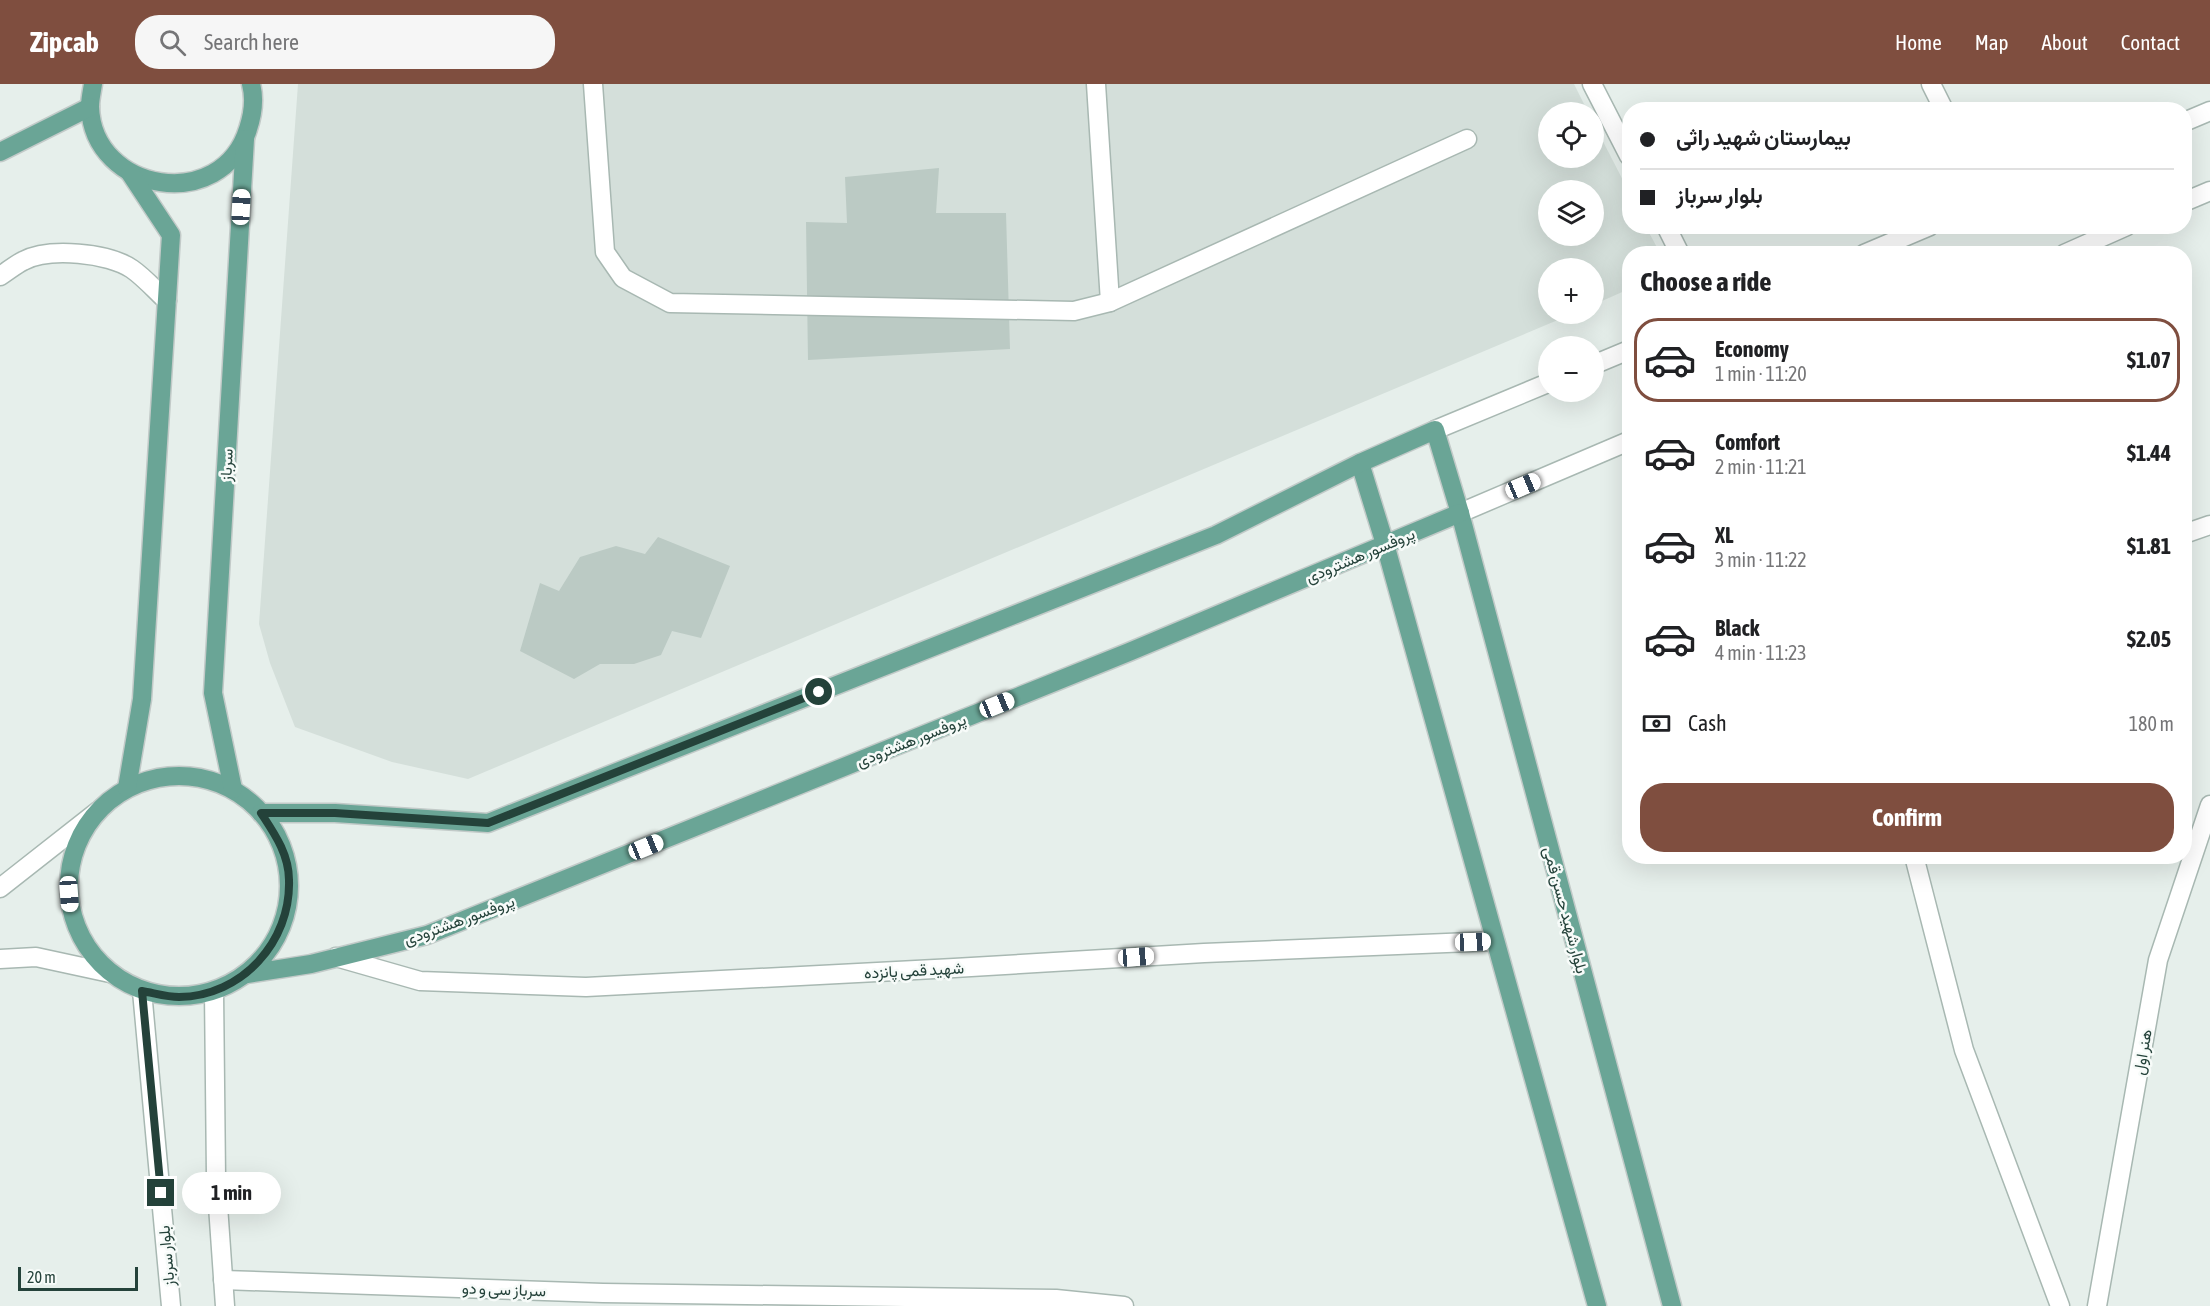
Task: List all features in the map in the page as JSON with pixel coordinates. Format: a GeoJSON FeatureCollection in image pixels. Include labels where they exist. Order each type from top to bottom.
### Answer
{"type":"FeatureCollection","features":[{"type":"Feature","properties":{"kind":"main road"},"geometry":{"type":"LineString","coordinates":[[93,84],[90,107],[96,133],[110,156],[130,173],[171,235],[142,699],[127,788]]}},
{"type":"Feature","properties":{"kind":"main road"},"geometry":{"type":"LineString","coordinates":[[130,173],[156,183],[182,183],[208,176],[230,161],[245,139],[253,113],[251,84]]}},
{"type":"Feature","properties":{"kind":"main road"},"geometry":{"type":"LineString","coordinates":[[0,152],[90,107]]}},
{"type":"Feature","properties":{"kind":"main road","name":"سرباز"},"geometry":{"type":"LineString","coordinates":[[233,789],[213,693],[245,139]]}},
{"type":"Feature","properties":{"kind":"main road"},"geometry":{"type":"LineString","coordinates":[[261,813],[335,813],[488,823],[1216,534],[1360,463],[1435,430]]}},
{"type":"Feature","properties":{"kind":"main road","name":"بلوار شهید حسن قمی"},"geometry":{"type":"LineString","coordinates":[[1435,430],[1460,513],[1672,1306]]}},
{"type":"Feature","properties":{"kind":"main road"},"geometry":{"type":"LineString","coordinates":[[1360,463],[1385,544],[1598,1306]]}},
{"type":"Feature","properties":{"kind":"main road","name":"پروفسور هشترودی"},"geometry":{"type":"LineString","coordinates":[[247,974],[311,964],[426,935],[1129,652],[1460,513]]}},
{"type":"Feature","properties":{"kind":"main road"},"geometry":{"type":"LineString","coordinates":[[162,777],[198,778],[233,789],[261,813],[281,843],[290,878],[286,914],[271,947],[247,974],[214,991],[178,997],[142,991],[110,973],[85,946],[71,913],[68,876],[77,841],[98,811],[127,788],[162,777]]}},
{"type":"Feature","properties":{"kind":"street"},"geometry":{"type":"LineString","coordinates":[[592,84],[605,252],[623,278],[670,303],[1074,311],[1110,302],[1467,139]]}},
{"type":"Feature","properties":{"kind":"street"},"geometry":{"type":"LineString","coordinates":[[1096,84],[1110,302]]}},
{"type":"Feature","properties":{"kind":"street"},"geometry":{"type":"LineString","coordinates":[[1592,84],[1622,142]]}},
{"type":"Feature","properties":{"kind":"street"},"geometry":{"type":"LineString","coordinates":[[1931,84],[1940,102]]}},
{"type":"Feature","properties":{"kind":"street"},"geometry":{"type":"LineString","coordinates":[[2192,119],[2210,111]]}},
{"type":"Feature","properties":{"kind":"street"},"geometry":{"type":"LineString","coordinates":[[2192,199],[2210,191]]}},
{"type":"Feature","properties":{"kind":"street"},"geometry":{"type":"LineString","coordinates":[[1883,246],[1911,234]]}},
{"type":"Feature","properties":{"kind":"street"},"geometry":{"type":"LineString","coordinates":[[2082,246],[2109,234]]}},
{"type":"Feature","properties":{"kind":"street"},"geometry":{"type":"LineString","coordinates":[[0,276],[25,260],[57,252],[92,256],[112,260],[132,269],[167,301]]}},
{"type":"Feature","properties":{"kind":"street"},"geometry":{"type":"LineString","coordinates":[[1604,360],[1622,353]]}},
{"type":"Feature","properties":{"kind":"street"},"geometry":{"type":"LineString","coordinates":[[1435,430],[1538,387]]}},
{"type":"Feature","properties":{"kind":"street","name":"پروفسور هشترودی"},"geometry":{"type":"LineString","coordinates":[[1460,513],[1622,444]]}},
{"type":"Feature","properties":{"kind":"street"},"geometry":{"type":"LineString","coordinates":[[2192,531],[2210,525]]}},
{"type":"Feature","properties":{"kind":"street","name":"هنر اول"},"geometry":{"type":"LineString","coordinates":[[2192,859],[2210,805]]}},
{"type":"Feature","properties":{"kind":"street"},"geometry":{"type":"LineString","coordinates":[[0,888],[98,811]]}},
{"type":"Feature","properties":{"kind":"street"},"geometry":{"type":"LineString","coordinates":[[1916,864],[1964,1050],[2060,1306]]}},
{"type":"Feature","properties":{"kind":"street","name":"هنر اول"},"geometry":{"type":"LineString","coordinates":[[2097,1306],[2158,960],[2190,864]]}},
{"type":"Feature","properties":{"kind":"street","name":"شهید قمی پانزده"},"geometry":{"type":"LineString","coordinates":[[336,957],[420,981],[586,987],[1204,953],[1496,941]]}},
{"type":"Feature","properties":{"kind":"street"},"geometry":{"type":"LineString","coordinates":[[0,958],[36,957],[110,973]]}},
{"type":"Feature","properties":{"kind":"street","name":"بلوار سرباز"},"geometry":{"type":"LineString","coordinates":[[142,991],[171,1306]]}},
{"type":"Feature","properties":{"kind":"street"},"geometry":{"type":"LineString","coordinates":[[214,991],[216,1177],[225,1306]]}},
{"type":"Feature","properties":{"kind":"street","name":"سرباز سی و دو"},"geometry":{"type":"LineString","coordinates":[[223,1280],[603,1293],[1056,1299],[1124,1306]]}},
{"type":"Feature","properties":{"kind":"shaded area"},"geometry":{"type":"Polygon","coordinates":[[[298,84],[1574,84],[1583,102],[1538,102],[1538,168],[1604,168],[1604,143],[1622,178],[1622,234],[1650,234],[1656,246],[1622,246],[1622,292],[1604,300],[1604,258],[1538,258],[1538,324],[1548,324],[468,779],[392,762],[295,727],[270,663],[259,624],[298,84]]]}},
{"type":"Feature","properties":{"kind":"building"},"geometry":{"type":"Polygon","coordinates":[[[939,168],[936,213],[1006,213],[1010,349],[808,360],[806,222],[847,223],[845,177],[939,168]]]}},
{"type":"Feature","properties":{"kind":"building"},"geometry":{"type":"Polygon","coordinates":[[[658,537],[730,566],[701,638],[672,631],[661,655],[634,664],[600,664],[574,679],[520,651],[540,583],[559,591],[580,557],[616,546],[645,554],[658,537]]]}},
{"type":"Feature","properties":{"kind":"route"},"geometry":{"type":"LineString","coordinates":[[161,1193],[142,991],[178,997],[214,991],[247,974],[271,947],[286,914],[290,878],[281,843],[261,813],[335,813],[488,823],[819,692]]}}]}
